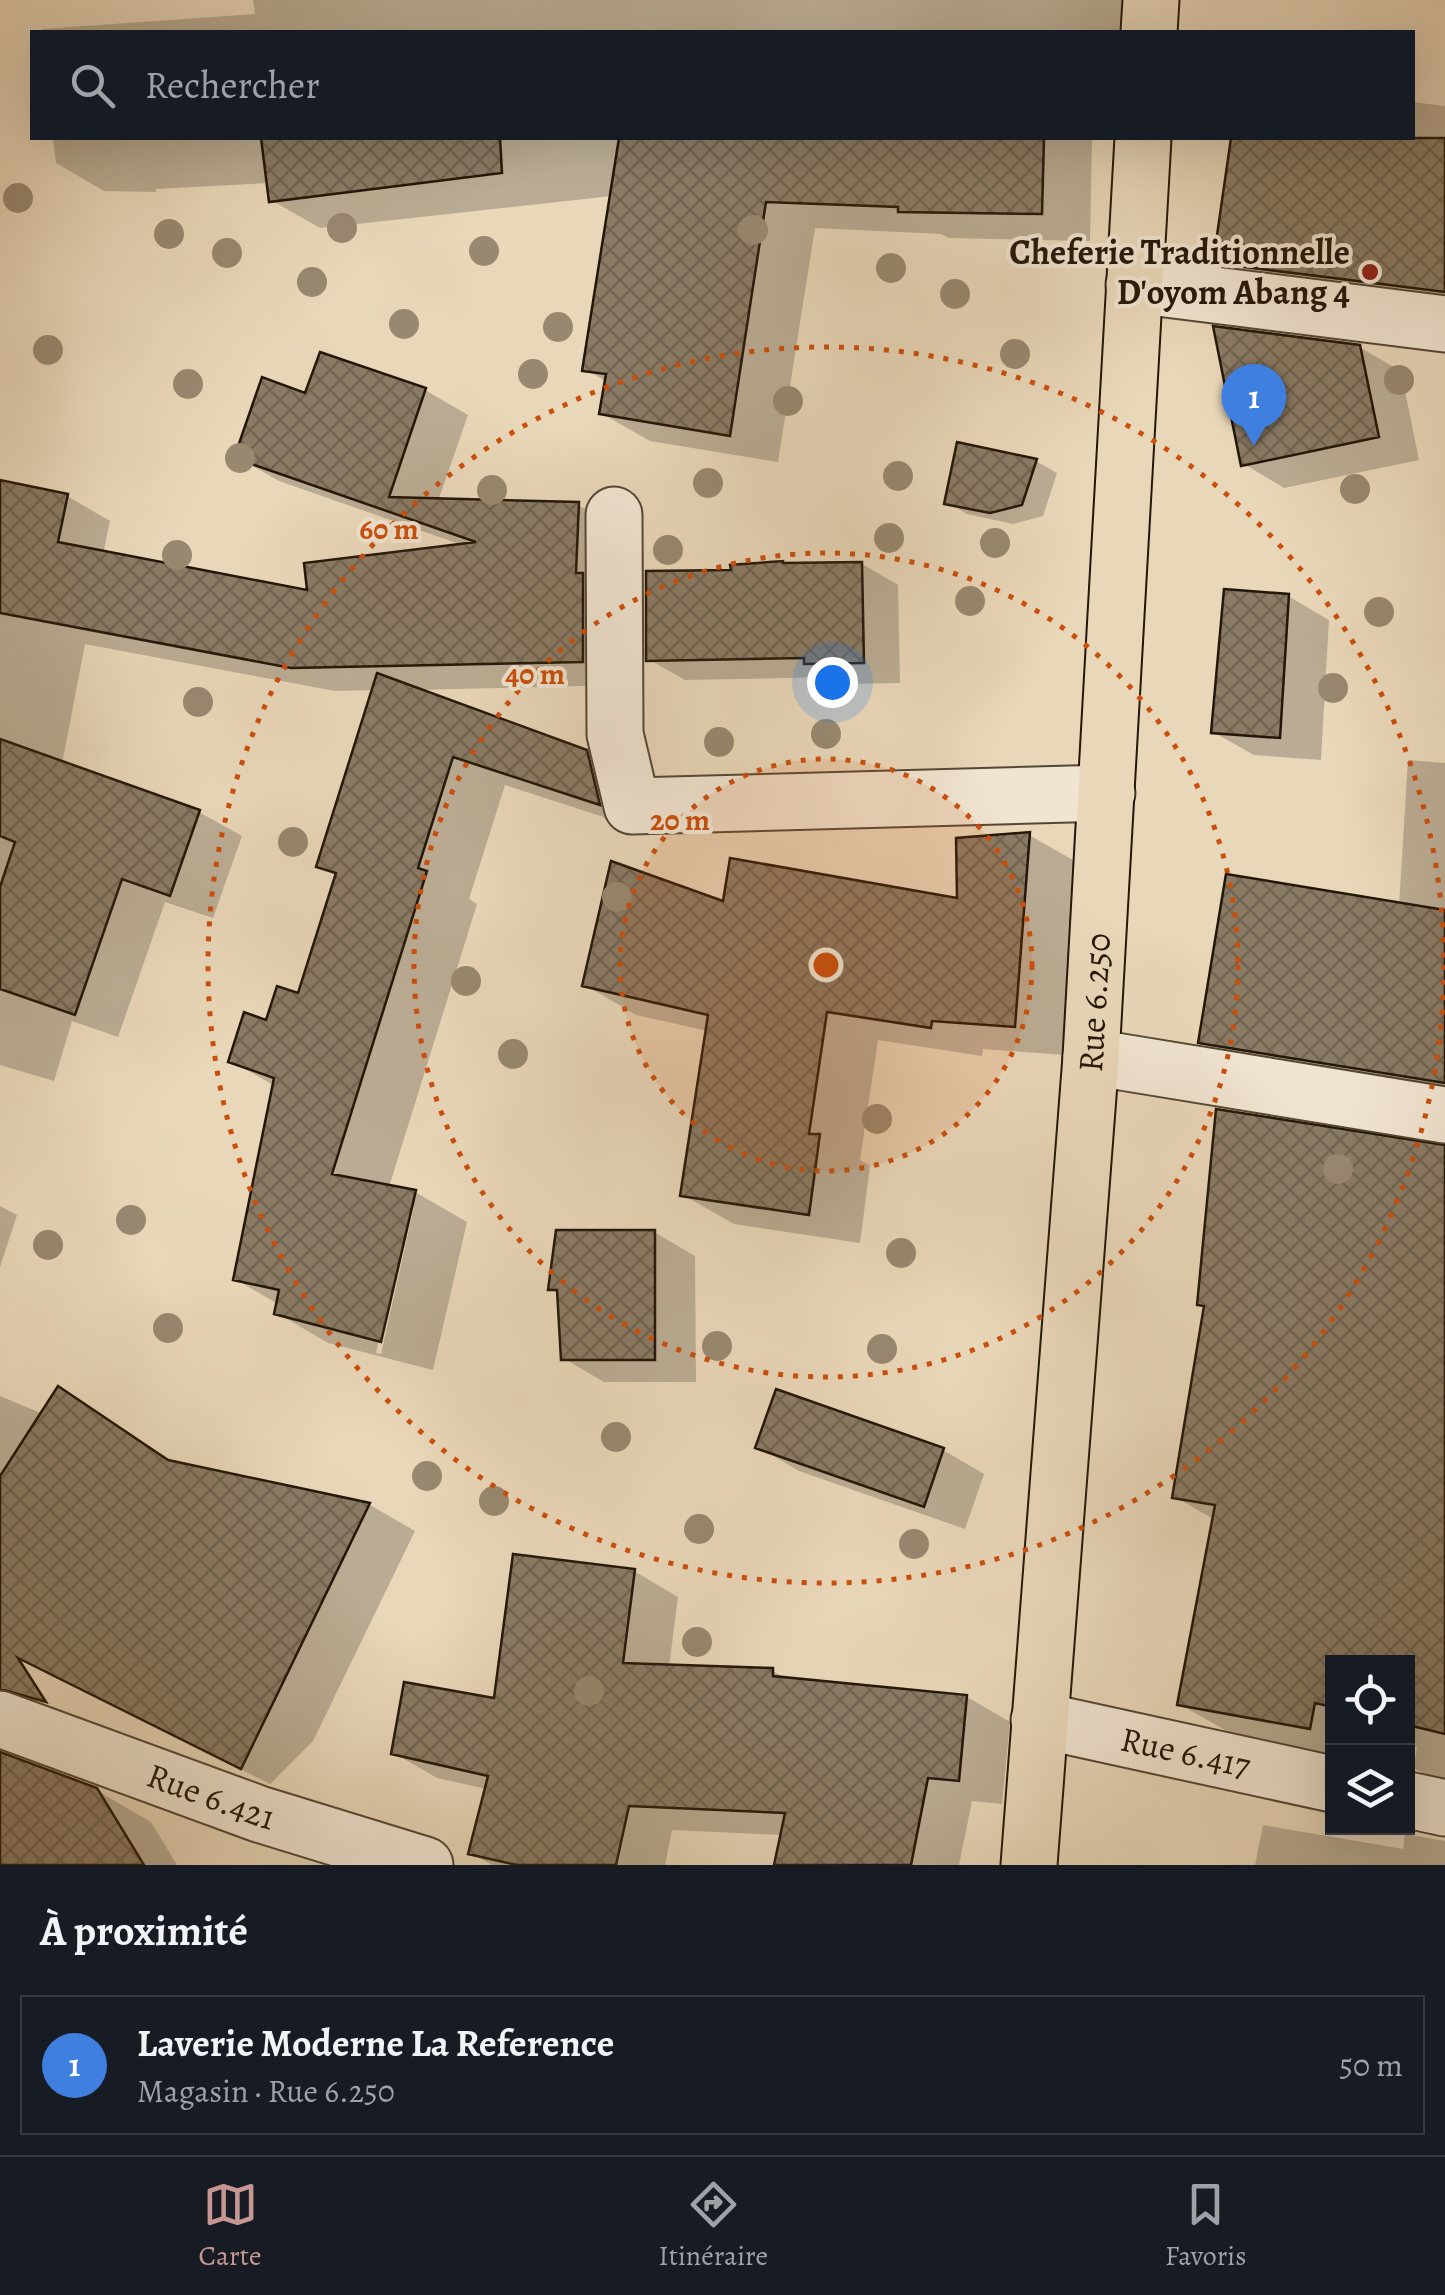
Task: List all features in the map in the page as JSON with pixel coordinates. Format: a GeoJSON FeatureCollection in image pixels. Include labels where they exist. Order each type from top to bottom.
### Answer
{"type":"FeatureCollection","features":[{"type":"Feature","properties":{"kind":"main road"},"geometry":{"type":"LineString","coordinates":[[1149,30],[1152,0]]}},
{"type":"Feature","properties":{"kind":"main road","name":"Rue 6.250"},"geometry":{"type":"LineString","coordinates":[[1029,1865],[1092,1057],[1143,140]]}},
{"type":"Feature","properties":{"kind":"street"},"geometry":{"type":"LineString","coordinates":[[1134,286],[1445,324]]}},
{"type":"Feature","properties":{"kind":"street"},"geometry":{"type":"LineString","coordinates":[[614,515],[615,734],[632,806],[1106,793]]}},
{"type":"Feature","properties":{"kind":"street"},"geometry":{"type":"LineString","coordinates":[[1092,1057],[1445,1115]]}},
{"type":"Feature","properties":{"kind":"street","name":"Rue 6.421"},"geometry":{"type":"LineString","coordinates":[[0,1718],[259,1814],[425,1865]]}},
{"type":"Feature","properties":{"kind":"street","name":"Rue 6.417"},"geometry":{"type":"LineString","coordinates":[[1039,1720],[1325,1782]]}},
{"type":"Feature","properties":{"kind":"street"},"geometry":{"type":"LineString","coordinates":[[1415,1802],[1445,1808]]}},
{"type":"Feature","properties":{"kind":"building"},"geometry":{"type":"Polygon","coordinates":[[[1445,138],[1445,292],[1213,263],[1231,140],[1445,138]]]}},
{"type":"Feature","properties":{"kind":"building"},"geometry":{"type":"Polygon","coordinates":[[[261,140],[500,140],[502,173],[269,202],[261,140]]]}},
{"type":"Feature","properties":{"kind":"building"},"geometry":{"type":"Polygon","coordinates":[[[619,140],[1044,140],[1042,214],[898,212],[898,207],[766,202],[730,436],[599,414],[606,374],[582,371],[619,140]]]}},
{"type":"Feature","properties":{"kind":"building"},"geometry":{"type":"Polygon","coordinates":[[[1213,326],[1360,345],[1379,437],[1241,466],[1213,326]]]}},
{"type":"Feature","properties":{"kind":"building"},"geometry":{"type":"Polygon","coordinates":[[[320,352],[426,388],[389,497],[579,502],[576,573],[583,573],[583,662],[291,668],[0,613],[0,480],[68,494],[58,542],[307,590],[304,563],[476,542],[234,458],[262,377],[305,393],[320,352]]]}},
{"type":"Feature","properties":{"kind":"building"},"geometry":{"type":"Polygon","coordinates":[[[957,442],[1037,459],[1022,505],[990,513],[944,504],[957,442]]]}},
{"type":"Feature","properties":{"kind":"building"},"geometry":{"type":"Polygon","coordinates":[[[862,562],[864,663],[804,664],[804,658],[646,661],[646,571],[731,570],[730,565],[862,562]]]}},
{"type":"Feature","properties":{"kind":"building"},"geometry":{"type":"Polygon","coordinates":[[[1224,589],[1289,594],[1280,738],[1211,733],[1224,589]]]}},
{"type":"Feature","properties":{"kind":"building"},"geometry":{"type":"Polygon","coordinates":[[[377,673],[587,750],[600,805],[453,757],[418,868],[427,871],[332,1174],[416,1190],[381,1342],[274,1314],[279,1290],[233,1280],[274,1078],[228,1062],[244,1012],[266,1020],[277,986],[298,993],[336,873],[316,867],[377,673]]]}},
{"type":"Feature","properties":{"kind":"building"},"geometry":{"type":"Polygon","coordinates":[[[0,739],[200,810],[170,896],[122,879],[75,1015],[0,989],[0,887],[15,842],[0,836],[0,739]]]}},
{"type":"Feature","properties":{"kind":"building"},"geometry":{"type":"Polygon","coordinates":[[[1030,832],[1015,1027],[932,1021],[931,1028],[827,1012],[809,1134],[820,1134],[809,1215],[680,1196],[708,1015],[582,986],[611,861],[723,901],[730,858],[957,898],[956,838],[1030,832]]]}},
{"type":"Feature","properties":{"kind":"building"},"geometry":{"type":"Polygon","coordinates":[[[1226,874],[1445,910],[1445,1083],[1198,1043],[1226,874]]]}},
{"type":"Feature","properties":{"kind":"building"},"geometry":{"type":"Polygon","coordinates":[[[1216,1109],[1445,1145],[1445,1734],[1415,1727],[1415,1655],[1325,1655],[1325,1705],[1315,1703],[1310,1729],[1177,1705],[1215,1505],[1172,1498],[1204,1306],[1197,1305],[1216,1109]]]}},
{"type":"Feature","properties":{"kind":"building"},"geometry":{"type":"Polygon","coordinates":[[[556,1230],[655,1230],[655,1360],[561,1360],[557,1290],[548,1290],[556,1230]]]}},
{"type":"Feature","properties":{"kind":"building"},"geometry":{"type":"Polygon","coordinates":[[[58,1386],[168,1460],[370,1503],[241,1769],[18,1658],[46,1702],[0,1689],[0,1476],[58,1386]]]}},
{"type":"Feature","properties":{"kind":"building"},"geometry":{"type":"Polygon","coordinates":[[[776,1389],[944,1448],[924,1507],[755,1448],[776,1389]]]}},
{"type":"Feature","properties":{"kind":"building"},"geometry":{"type":"Polygon","coordinates":[[[513,1554],[635,1569],[623,1663],[773,1668],[773,1676],[967,1695],[959,1781],[928,1778],[911,1865],[774,1865],[785,1813],[629,1806],[616,1865],[517,1865],[468,1854],[488,1776],[391,1754],[404,1682],[494,1698],[513,1554]]]}},
{"type":"Feature","properties":{"kind":"building"},"geometry":{"type":"Polygon","coordinates":[[[0,1752],[97,1788],[144,1865],[0,1865],[0,1752]]]}},
{"type":"Feature","properties":{"kind":"place","name":"Cheferie Traditionnelle D'oyom Abang 4"},"geometry":{"type":"Point","coordinates":[1370,272]}},
{"type":"Feature","properties":{"kind":"place","name":"Laverie Moderne La Reference"},"geometry":{"type":"Point","coordinates":[1254,446]}}]}
